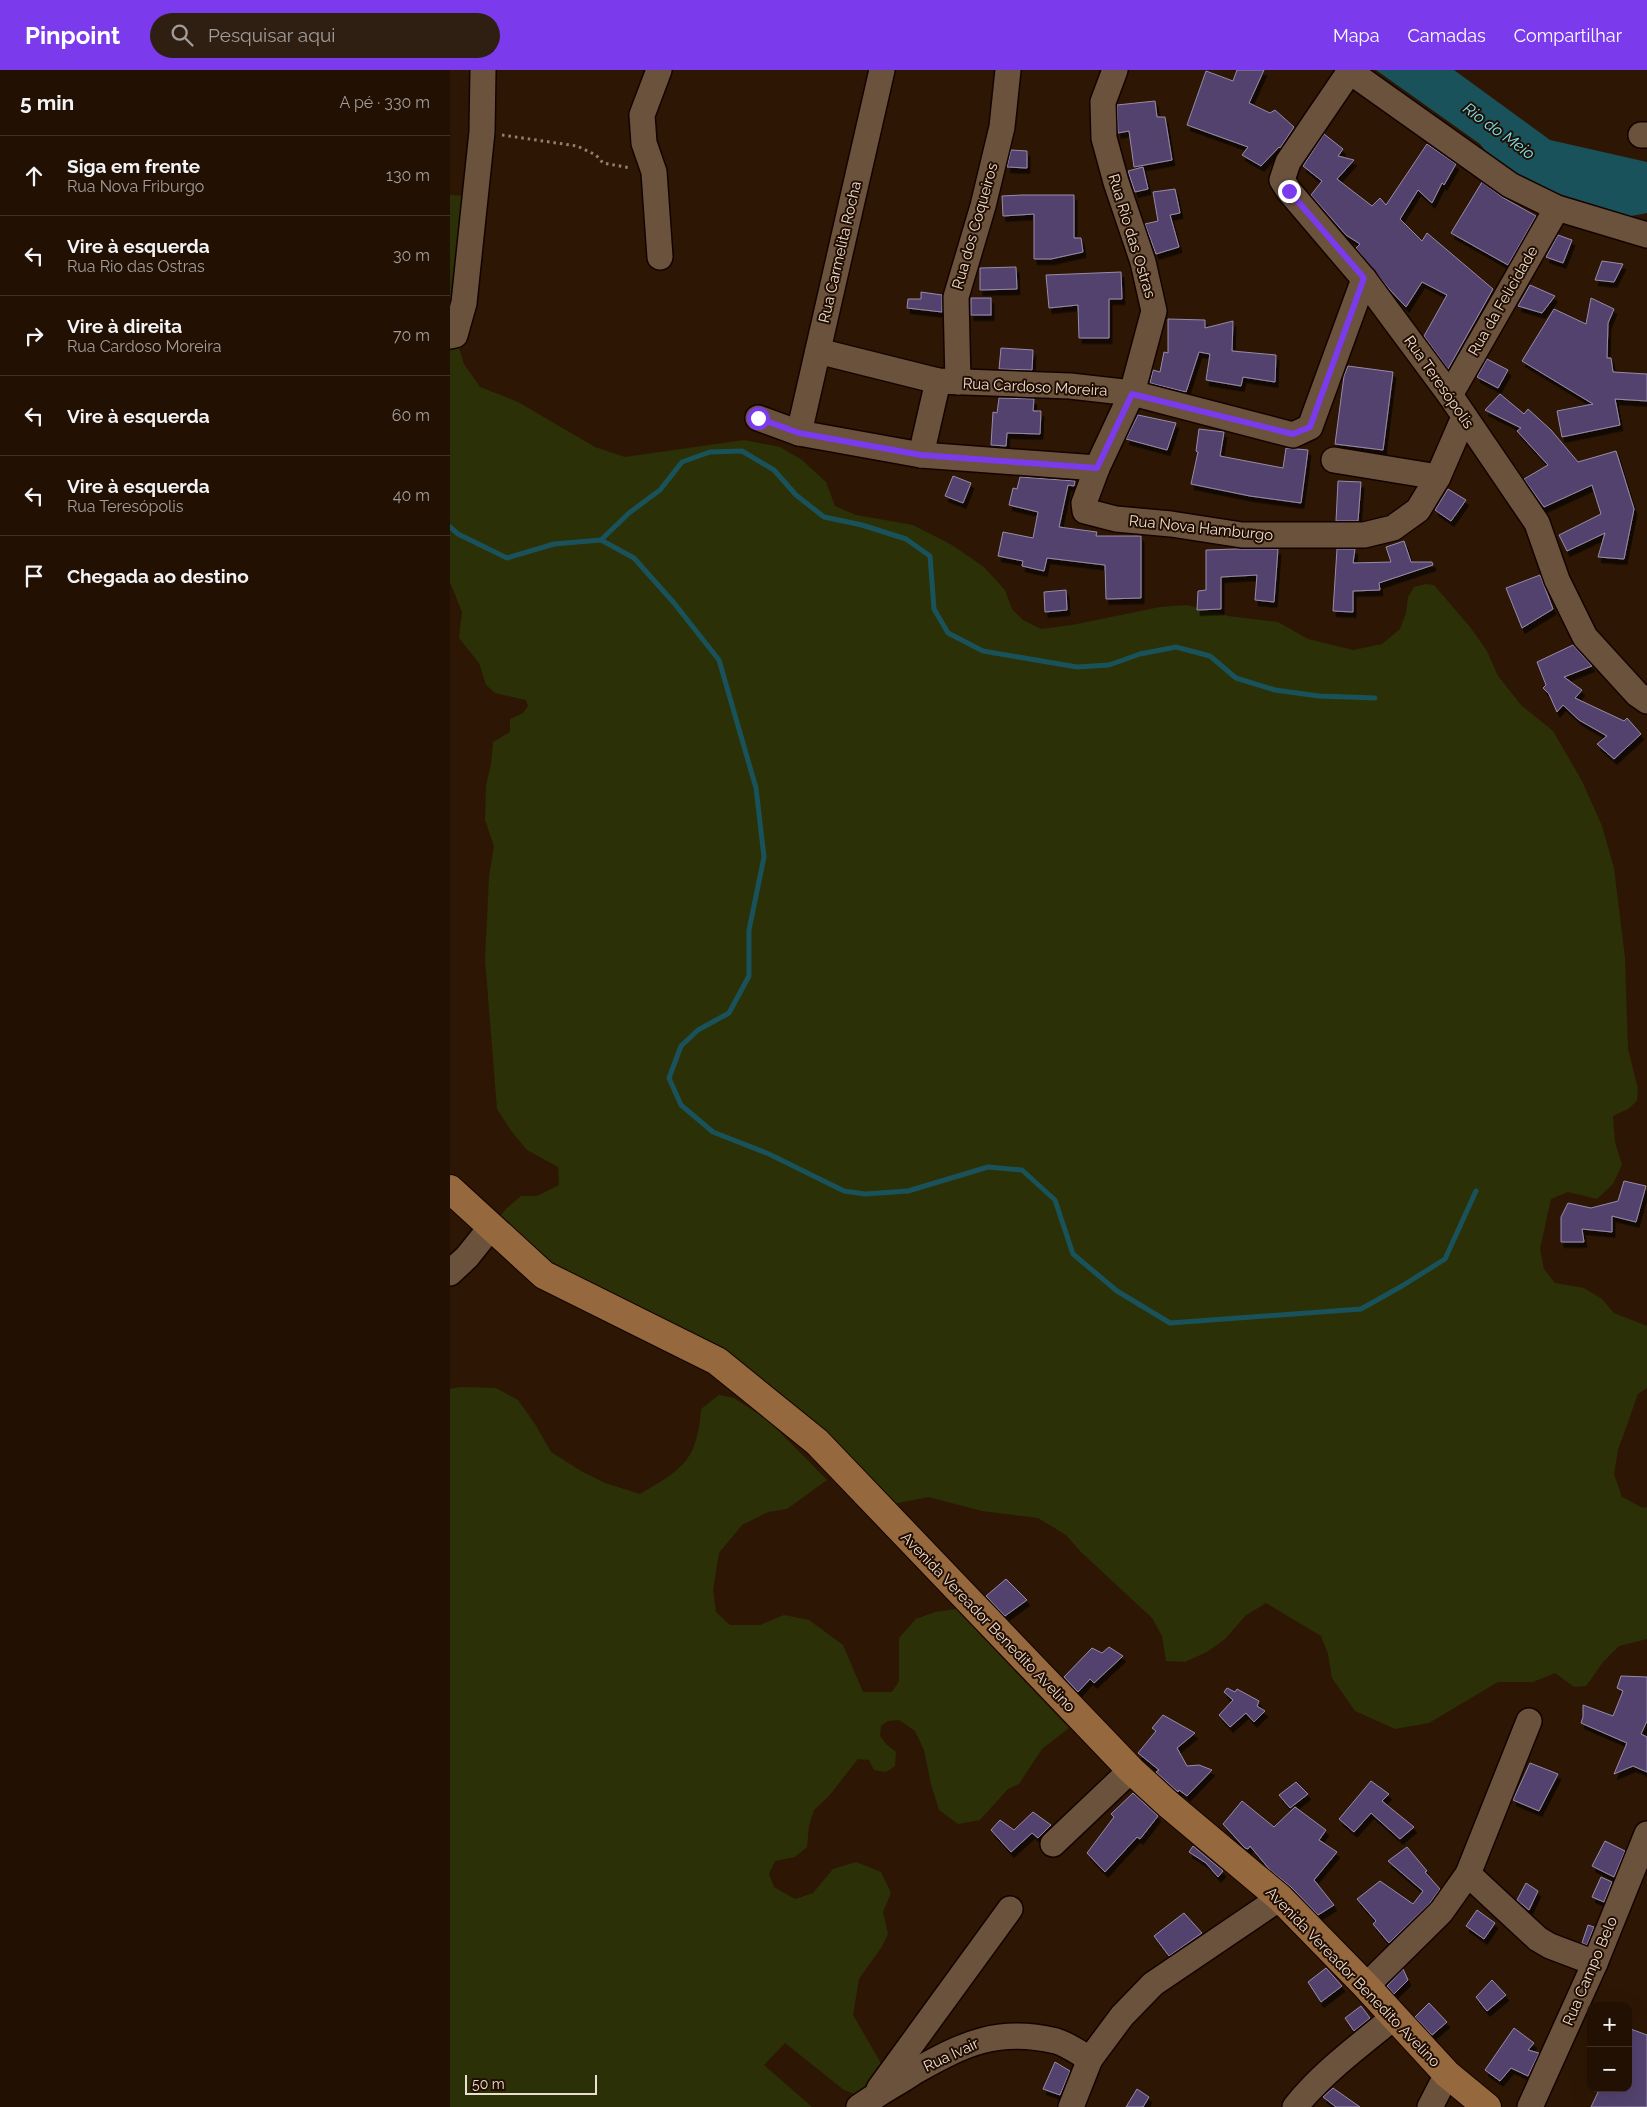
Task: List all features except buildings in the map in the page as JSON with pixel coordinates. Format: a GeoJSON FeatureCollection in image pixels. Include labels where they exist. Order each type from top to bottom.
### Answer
{"type":"FeatureCollection","features":[{"type":"Feature","properties":{"kind":"main road","name":"Avenida Vereador Benedito Avelino"},"geometry":{"type":"LineString","coordinates":[[450,1189],[544,1274],[717,1361],[817,1442],[1131,1770],[1168,1804],[1280,1898],[1366,1986],[1393,2018],[1447,2074],[1487,2107]]}},
{"type":"Feature","properties":{"kind":"street"},"geometry":{"type":"LineString","coordinates":[[452,336],[464,303],[482,132],[483,70]]}},
{"type":"Feature","properties":{"kind":"street"},"geometry":{"type":"LineString","coordinates":[[659,70],[642,115],[644,143],[654,172],[660,257]]}},
{"type":"Feature","properties":{"kind":"street","name":"Rua Carmelita Rocha"},"geometry":{"type":"LineString","coordinates":[[799,433],[882,70]]}},
{"type":"Feature","properties":{"kind":"street","name":"Rua dos Coqueiros"},"geometry":{"type":"LineString","coordinates":[[921,455],[948,382],[956,297],[983,206],[1000,136],[1008,70]]}},
{"type":"Feature","properties":{"kind":"street","name":"Rua Rio das Ostras"},"geometry":{"type":"LineString","coordinates":[[1085,511],[1084,503],[1097,468],[1132,394],[1154,310],[1143,262],[1116,182],[1104,138],[1103,102],[1114,70]]}},
{"type":"Feature","properties":{"kind":"street"},"geometry":{"type":"LineString","coordinates":[[1349,71],[1510,185],[1557,208],[1647,235]]}},
{"type":"Feature","properties":{"kind":"street","name":"Rua Teresópolis"},"geometry":{"type":"LineString","coordinates":[[1349,71],[1288,162],[1282,180],[1289,191],[1364,278],[1450,395],[1537,523],[1557,580],[1585,637],[1637,694],[1647,701]]}},
{"type":"Feature","properties":{"kind":"street","name":"Rua da Felicidade"},"geometry":{"type":"LineString","coordinates":[[1450,395],[1557,208]]}},
{"type":"Feature","properties":{"kind":"street","name":"Rua Cardoso Moreira"},"geometry":{"type":"LineString","coordinates":[[818,351],[948,382],[1070,386],[1132,394],[1293,434],[1310,427],[1364,278]]}},
{"type":"Feature","properties":{"kind":"street","name":"Rua Nova Hamburgo"},"geometry":{"type":"LineString","coordinates":[[1085,511],[1116,519],[1171,524],[1242,535],[1364,534],[1393,528],[1418,510],[1438,477],[1464,417]]}},
{"type":"Feature","properties":{"kind":"street"},"geometry":{"type":"LineString","coordinates":[[758,418],[799,433],[921,455],[1097,468]]}},
{"type":"Feature","properties":{"kind":"street"},"geometry":{"type":"LineString","coordinates":[[1334,460],[1438,477]]}},
{"type":"Feature","properties":{"kind":"street"},"geometry":{"type":"LineString","coordinates":[[450,1273],[467,1257],[491,1227]]}},
{"type":"Feature","properties":{"kind":"street"},"geometry":{"type":"LineString","coordinates":[[1366,1986],[1441,1912],[1468,1874],[1529,1721]]}},
{"type":"Feature","properties":{"kind":"street"},"geometry":{"type":"LineString","coordinates":[[1053,1844],[1131,1770]]}},
{"type":"Feature","properties":{"kind":"street","name":"Rua Campo Belo"},"geometry":{"type":"LineString","coordinates":[[1530,2107],[1595,1963],[1647,1834]]}},
{"type":"Feature","properties":{"kind":"street"},"geometry":{"type":"LineString","coordinates":[[1468,1874],[1538,1939],[1595,1963]]}},
{"type":"Feature","properties":{"kind":"street"},"geometry":{"type":"LineString","coordinates":[[1072,2107],[1090,2059],[1122,2016],[1153,1984],[1280,1898]]}},
{"type":"Feature","properties":{"kind":"street","name":"Rua Ivair"},"geometry":{"type":"LineString","coordinates":[[866,2102],[1010,1909]]}},
{"type":"Feature","properties":{"kind":"street"},"geometry":{"type":"LineString","coordinates":[[1295,2107],[1308,2090],[1393,2018]]}},
{"type":"Feature","properties":{"kind":"street","name":"Rua Ivair"},"geometry":{"type":"LineString","coordinates":[[866,2102],[938,2059],[980,2040],[1004,2036],[1031,2037],[1058,2042],[1090,2059]]}},
{"type":"Feature","properties":{"kind":"street"},"geometry":{"type":"LineString","coordinates":[[1430,2107],[1447,2074]]}},
{"type":"Feature","properties":{"kind":"path"},"geometry":{"type":"LineString","coordinates":[[482,132],[577,146],[596,155],[604,163],[654,172]]}},
{"type":"Feature","properties":{"kind":"green space"},"geometry":{"type":"Polygon","coordinates":[[[450,195],[466,196],[455,335],[464,364],[480,387],[518,402],[595,447],[625,457],[744,440],[780,447],[802,460],[826,482],[835,506],[856,515],[913,525],[952,545],[984,567],[1005,590],[1012,609],[1023,620],[1041,629],[1072,625],[1160,607],[1187,605],[1228,616],[1278,622],[1308,639],[1353,650],[1382,644],[1400,629],[1406,613],[1408,597],[1414,587],[1426,584],[1434,585],[1470,627],[1487,651],[1498,676],[1521,705],[1553,731],[1582,781],[1602,826],[1614,868],[1625,958],[1628,1049],[1638,1089],[1637,1101],[1628,1109],[1613,1116],[1615,1142],[1622,1165],[1613,1184],[1597,1199],[1568,1192],[1551,1199],[1540,1249],[1544,1269],[1555,1283],[1584,1288],[1602,1299],[1614,1313],[1647,1326],[1647,1388],[1638,1394],[1618,1450],[1614,1474],[1622,1497],[1643,1508],[1647,1507],[1647,1639],[1619,1646],[1603,1662],[1586,1686],[1574,1687],[1555,1673],[1533,1682],[1498,1682],[1429,1723],[1395,1729],[1355,1711],[1332,1678],[1328,1654],[1321,1636],[1266,1603],[1245,1616],[1225,1639],[1207,1652],[1185,1662],[1166,1661],[1162,1636],[1152,1618],[1081,1552],[1066,1535],[1038,1518],[982,1511],[928,1497],[879,1507],[817,1442],[491,1227],[507,1208],[521,1196],[537,1196],[559,1185],[558,1167],[527,1150],[497,1109],[485,959],[489,877],[494,846],[485,820],[486,786],[493,742],[510,732],[510,719],[523,713],[528,706],[526,700],[495,693],[486,685],[479,663],[459,638],[462,612],[450,582],[450,195]]]}},
{"type":"Feature","properties":{"kind":"green space"},"geometry":{"type":"Polygon","coordinates":[[[460,1387],[496,1388],[518,1400],[551,1452],[581,1471],[605,1483],[640,1494],[677,1470],[685,1462],[696,1441],[701,1409],[719,1395],[734,1398],[768,1420],[827,1480],[787,1509],[768,1512],[742,1525],[719,1553],[713,1590],[716,1612],[730,1625],[760,1625],[784,1615],[809,1620],[843,1645],[863,1692],[892,1692],[899,1681],[899,1638],[916,1619],[935,1612],[956,1609],[1069,1728],[1042,1749],[1019,1784],[1008,1789],[980,1820],[958,1824],[939,1810],[924,1750],[915,1731],[899,1720],[888,1721],[881,1726],[880,1736],[896,1752],[895,1766],[886,1772],[874,1770],[869,1760],[858,1759],[829,1796],[814,1810],[809,1826],[807,1847],[795,1857],[775,1861],[769,1874],[774,1887],[795,1899],[813,1893],[833,1869],[856,1862],[881,1872],[891,1893],[883,1912],[888,1934],[881,1948],[859,1979],[853,2015],[882,2065],[875,2085],[859,2096],[844,2090],[785,2043],[764,2065],[812,2107],[450,2107],[450,1389],[460,1387]]]}},
{"type":"Feature","properties":{"kind":"water","name":"Rio do Meio"},"geometry":{"type":"Polygon","coordinates":[[[1376,70],[1454,70],[1550,140],[1647,162],[1647,213],[1626,217],[1592,211],[1498,167],[1480,144],[1376,70]]]}},
{"type":"Feature","properties":{"kind":"waterway"},"geometry":{"type":"LineString","coordinates":[[601,540],[629,513],[660,490],[682,462],[710,452],[742,451],[774,470],[796,495],[824,517],[862,525],[906,539],[930,556],[934,609],[948,633],[983,651],[1077,667],[1109,665],[1140,654],[1176,647],[1210,656],[1236,678],[1275,690],[1319,696],[1375,698]]}},
{"type":"Feature","properties":{"kind":"waterway"},"geometry":{"type":"LineString","coordinates":[[450,527],[458,534],[507,558],[554,544],[601,540],[634,558],[674,603],[719,660],[756,788],[764,857],[749,930],[749,976],[729,1013],[698,1030],[681,1046],[669,1078],[681,1105],[713,1132],[769,1154],[844,1191],[865,1194],[908,1191],[988,1167],[1022,1170],[1055,1200],[1073,1254],[1117,1291],[1170,1323],[1361,1309],[1445,1259],[1476,1191]]}},
{"type":"Feature","properties":{"kind":"route"},"geometry":{"type":"LineString","coordinates":[[758,418],[799,433],[921,455],[1097,468],[1132,394],[1293,434],[1310,427],[1364,278],[1337,249],[1289,191]]}}]}
